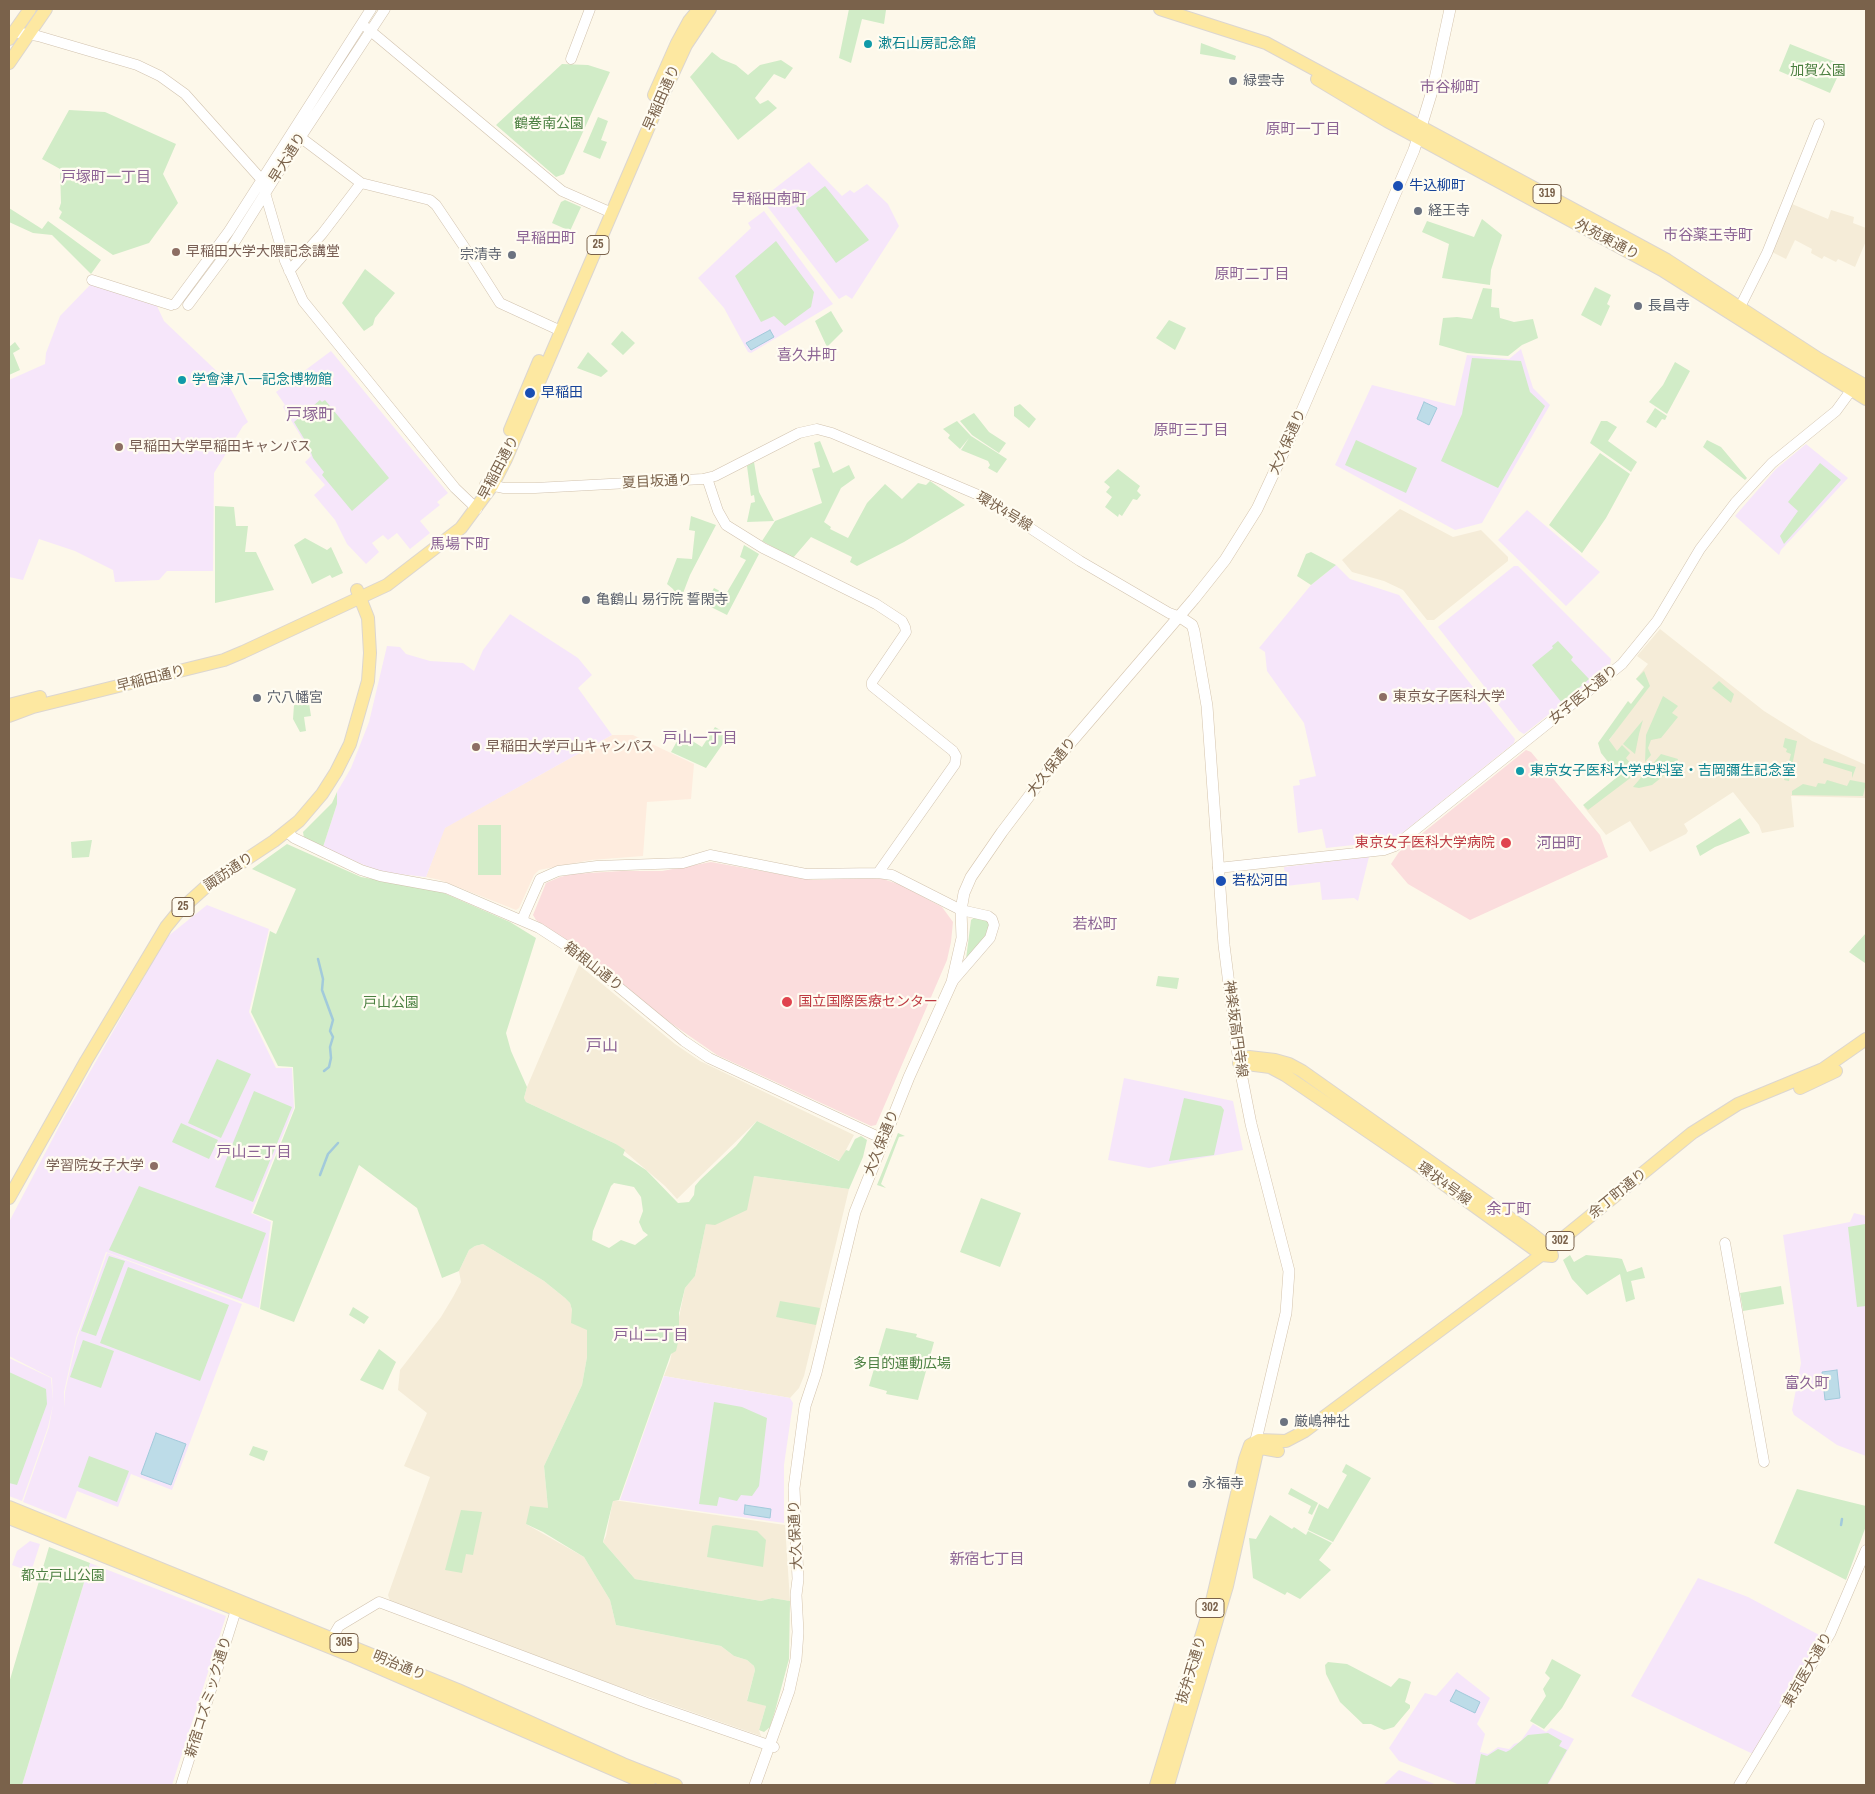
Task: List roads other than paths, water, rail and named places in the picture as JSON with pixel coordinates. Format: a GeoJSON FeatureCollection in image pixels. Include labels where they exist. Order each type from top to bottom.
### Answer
{"type":"FeatureCollection","features":[{"type":"Feature","properties":{"kind":"main road"},"geometry":{"type":"LineString","coordinates":[[11,35],[30,9]]}},
{"type":"Feature","properties":{"kind":"main road"},"geometry":{"type":"LineString","coordinates":[[9,63],[46,9]]}},
{"type":"Feature","properties":{"kind":"main road","name":"早稲田通り"},"geometry":{"type":"LineString","coordinates":[[9,716],[33,707],[224,660],[359,594],[406,562],[474,507],[489,485],[608,211],[677,43],[689,20],[699,9]]}},
{"type":"Feature","properties":{"kind":"main road","name":"早稲田通り"},"geometry":{"type":"LineString","coordinates":[[608,211],[686,45],[710,9]]}},
{"type":"Feature","properties":{"kind":"main road","name":"外苑東通り"},"geometry":{"type":"LineString","coordinates":[[1160,9],[1266,43],[1628,251],[1738,311],[1858,386],[1866,399]]}},
{"type":"Feature","properties":{"kind":"main road","name":"大久保通り"},"geometry":{"type":"LineString","coordinates":[[755,1785],[799,1679],[803,1660],[803,1590],[798,1579],[794,1488],[805,1406],[816,1373],[854,1212],[883,1139],[952,982],[962,938],[961,910],[964,893],[971,876],[1068,746],[1180,617],[1238,539],[1270,484],[1420,132],[1438,68],[1450,9]]}},
{"type":"Feature","properties":{"kind":"main road","name":"外苑東通り"},"geometry":{"type":"LineString","coordinates":[[1266,43],[1300,69],[1387,121],[1420,132]]}},
{"type":"Feature","properties":{"kind":"main road","name":"早稲田通り"},"geometry":{"type":"LineString","coordinates":[[9,705],[154,673],[223,652],[359,594]]}},
{"type":"Feature","properties":{"kind":"main road","name":"諏訪通り"},"geometry":{"type":"LineString","coordinates":[[9,1198],[86,1061],[166,927],[179,911],[209,884],[287,832],[309,810],[329,783],[347,751],[359,719],[368,682],[370,653],[368,618],[359,594]]}},
{"type":"Feature","properties":{"kind":"main road","name":"神楽坂高円寺線"},"geometry":{"type":"LineString","coordinates":[[1180,617],[1192,625],[1194,631],[1207,706],[1228,986],[1239,1063],[1251,1124],[1289,1271],[1286,1313],[1258,1445]]}},
{"type":"Feature","properties":{"kind":"main road","name":"余丁町通り"},"geometry":{"type":"LineString","coordinates":[[1548,1253],[1692,1133],[1715,1117],[1738,1104],[1823,1069],[1866,1039]]}},
{"type":"Feature","properties":{"kind":"main road","name":"余丁町通り"},"geometry":{"type":"LineString","coordinates":[[1258,1445],[1282,1442],[1305,1431],[1548,1253],[1719,1123],[1750,1107],[1826,1077],[1866,1049]]}},
{"type":"Feature","properties":{"kind":"main road","name":"環状4号線"},"geometry":{"type":"LineString","coordinates":[[1239,1063],[1270,1067],[1286,1074],[1548,1253]]}},
{"type":"Feature","properties":{"kind":"main road","name":"抜弁天通り"},"geometry":{"type":"LineString","coordinates":[[1156,1785],[1212,1601],[1247,1452],[1258,1445]]}},
{"type":"Feature","properties":{"kind":"main road","name":"抜弁天通り"},"geometry":{"type":"LineString","coordinates":[[1168,1785],[1227,1586],[1258,1445]]}},
{"type":"Feature","properties":{"kind":"main road","name":"明治通り"},"geometry":{"type":"LineString","coordinates":[[9,1507],[458,1690],[622,1764],[676,1785]]}},
{"type":"Feature","properties":{"kind":"main road","name":"明治通り"},"geometry":{"type":"LineString","coordinates":[[9,1518],[456,1700],[648,1785]]}},
{"type":"Feature","properties":{"kind":"main road"},"geometry":{"type":"LineString","coordinates":[[1174,1725],[1172,1712],[1212,1577]]}},
{"type":"Feature","properties":{"kind":"main road","name":"大久保通り"},"geometry":{"type":"LineString","coordinates":[[761,1785],[772,1746]]}},
{"type":"Feature","properties":{"kind":"street","name":"早大通り"},"geometry":{"type":"LineString","coordinates":[[92,280],[173,304],[220,244],[371,9]]}},
{"type":"Feature","properties":{"kind":"street","name":"早大通り"},"geometry":{"type":"LineString","coordinates":[[188,305],[232,246],[300,138],[386,9]]}},
{"type":"Feature","properties":{"kind":"street"},"geometry":{"type":"LineString","coordinates":[[571,59],[590,9]]}},
{"type":"Feature","properties":{"kind":"street"},"geometry":{"type":"LineString","coordinates":[[360,25],[372,30],[562,191],[608,211]]}},
{"type":"Feature","properties":{"kind":"street"},"geometry":{"type":"LineString","coordinates":[[11,35],[29,34],[120,59],[160,76],[185,94],[260,179],[289,271],[296,289],[307,307],[455,488],[474,507]]}},
{"type":"Feature","properties":{"kind":"street"},"geometry":{"type":"LineString","coordinates":[[1738,311],[1770,247],[1819,124]]}},
{"type":"Feature","properties":{"kind":"street"},"geometry":{"type":"LineString","coordinates":[[292,130],[300,138],[361,182],[430,200],[467,251],[500,304],[557,329]]}},
{"type":"Feature","properties":{"kind":"street"},"geometry":{"type":"LineString","coordinates":[[289,271],[322,234],[361,182]]}},
{"type":"Feature","properties":{"kind":"street","name":"女子医大通り"},"geometry":{"type":"LineString","coordinates":[[1218,868],[1384,850],[1395,846],[1614,672],[1657,620],[1700,550],[1735,503],[1772,463],[1836,411],[1858,386]]}},
{"type":"Feature","properties":{"kind":"street","name":"環状4号線"},"geometry":{"type":"LineString","coordinates":[[817,429],[832,433],[983,497],[1080,561],[1169,613],[1180,617]]}},
{"type":"Feature","properties":{"kind":"street","name":"夏目坂通り"},"geometry":{"type":"LineString","coordinates":[[489,485],[535,488],[707,478],[800,432],[817,429]]}},
{"type":"Feature","properties":{"kind":"street"},"geometry":{"type":"LineString","coordinates":[[707,478],[718,511],[726,526],[763,548],[876,604],[902,621],[905,627],[906,632],[872,682],[872,686],[953,751],[956,756],[955,764],[878,873]]}},
{"type":"Feature","properties":{"kind":"street","name":"箱根山通り"},"geometry":{"type":"LineString","coordinates":[[287,832],[316,849],[361,870],[389,878],[439,886],[523,921],[576,952],[672,1031],[710,1058],[883,1139]]}},
{"type":"Feature","properties":{"kind":"street"},"geometry":{"type":"LineString","coordinates":[[523,921],[540,879],[558,871],[587,867],[682,863],[710,855],[806,874],[878,873],[892,875],[961,910],[988,916],[994,925],[990,938],[952,982]]}},
{"type":"Feature","properties":{"kind":"street"},"geometry":{"type":"LineString","coordinates":[[1725,1243],[1764,1462]]}},
{"type":"Feature","properties":{"kind":"street","name":"東京医大通り"},"geometry":{"type":"LineString","coordinates":[[1739,1785],[1830,1634],[1866,1550]]}},
{"type":"Feature","properties":{"kind":"street"},"geometry":{"type":"LineString","coordinates":[[332,1638],[340,1626],[379,1602],[647,1703],[772,1746]]}},
{"type":"Feature","properties":{"kind":"street","name":"新宿コズミック通り"},"geometry":{"type":"LineString","coordinates":[[181,1785],[236,1610]]}},
{"type":"Feature","properties":{"kind":"water"},"geometry":{"type":"Polygon","coordinates":[[[770,330],[774,337],[751,350],[746,343],[770,330]]]}},
{"type":"Feature","properties":{"kind":"water"},"geometry":{"type":"Polygon","coordinates":[[[1424,402],[1437,408],[1429,425],[1417,419],[1424,402]]]}},
{"type":"Feature","properties":{"kind":"water"},"geometry":{"type":"Polygon","coordinates":[[[1837,1370],[1840,1398],[1825,1400],[1822,1372],[1837,1370]]]}},
{"type":"Feature","properties":{"kind":"water"},"geometry":{"type":"Polygon","coordinates":[[[156,1433],[186,1444],[171,1485],[141,1474],[156,1433]]]}},
{"type":"Feature","properties":{"kind":"water"},"geometry":{"type":"Polygon","coordinates":[[[745,1505],[771,1509],[770,1518],[744,1514],[745,1505]]]}},
{"type":"Feature","properties":{"kind":"water"},"geometry":{"type":"Polygon","coordinates":[[[1456,1690],[1480,1702],[1475,1713],[1450,1701],[1456,1690]]]}},
{"type":"Feature","properties":{"kind":"waterway"},"geometry":{"type":"LineString","coordinates":[[318,959],[323,979],[322,990],[333,1020],[330,1031],[333,1037],[330,1047],[331,1058],[329,1067],[324,1071]]}},
{"type":"Feature","properties":{"kind":"waterway"},"geometry":{"type":"LineString","coordinates":[[320,1175],[328,1154],[338,1143]]}},
{"type":"Feature","properties":{"kind":"waterway"},"geometry":{"type":"LineString","coordinates":[[1841,1525],[1842,1519]]}},
{"type":"Feature","properties":{"kind":"place","name":"漱石山房記念館"},"geometry":{"type":"Point","coordinates":[868,44]}},
{"type":"Feature","properties":{"kind":"place","name":"緑雲寺"},"geometry":{"type":"Point","coordinates":[1233,81]}},
{"type":"Feature","properties":{"kind":"place","name":"牛込柳町"},"geometry":{"type":"Point","coordinates":[1398,186]}},
{"type":"Feature","properties":{"kind":"place","name":"経王寺"},"geometry":{"type":"Point","coordinates":[1418,211]}},
{"type":"Feature","properties":{"kind":"place","name":"早稲田大学大隈記念講堂"},"geometry":{"type":"Point","coordinates":[176,252]}},
{"type":"Feature","properties":{"kind":"place","name":"宗清寺"},"geometry":{"type":"Point","coordinates":[512,255]}},
{"type":"Feature","properties":{"kind":"place","name":"長昌寺"},"geometry":{"type":"Point","coordinates":[1638,306]}},
{"type":"Feature","properties":{"kind":"place","name":"学會津八一記念博物館"},"geometry":{"type":"Point","coordinates":[182,380]}},
{"type":"Feature","properties":{"kind":"place","name":"早稲田"},"geometry":{"type":"Point","coordinates":[530,393]}},
{"type":"Feature","properties":{"kind":"place","name":"早稲田大学早稲田キャンパス"},"geometry":{"type":"Point","coordinates":[119,447]}},
{"type":"Feature","properties":{"kind":"place","name":"亀鶴山 易行院 誓閑寺"},"geometry":{"type":"Point","coordinates":[586,600]}},
{"type":"Feature","properties":{"kind":"place","name":"東京女子医科大学"},"geometry":{"type":"Point","coordinates":[1383,697]}},
{"type":"Feature","properties":{"kind":"place","name":"穴八幡宮"},"geometry":{"type":"Point","coordinates":[257,698]}},
{"type":"Feature","properties":{"kind":"place","name":"早稲田大学戸山キャンパス"},"geometry":{"type":"Point","coordinates":[476,747]}},
{"type":"Feature","properties":{"kind":"place","name":"東京女子医科大学史料室・吉岡彌生記念室"},"geometry":{"type":"Point","coordinates":[1520,771]}},
{"type":"Feature","properties":{"kind":"place","name":"東京女子医科大学病院"},"geometry":{"type":"Point","coordinates":[1506,843]}},
{"type":"Feature","properties":{"kind":"place","name":"若松河田"},"geometry":{"type":"Point","coordinates":[1221,881]}},
{"type":"Feature","properties":{"kind":"place","name":"国立国際医療センター"},"geometry":{"type":"Point","coordinates":[787,1002]}},
{"type":"Feature","properties":{"kind":"place","name":"学習院女子大学"},"geometry":{"type":"Point","coordinates":[154,1166]}},
{"type":"Feature","properties":{"kind":"place","name":"厳嶋神社"},"geometry":{"type":"Point","coordinates":[1284,1422]}},
{"type":"Feature","properties":{"kind":"place","name":"永福寺"},"geometry":{"type":"Point","coordinates":[1192,1484]}},
{"type":"Feature","properties":{"kind":"district","name":"市谷柳町"},"geometry":{"type":"Point","coordinates":[1450,88]}},
{"type":"Feature","properties":{"kind":"district","name":"原町一丁目"},"geometry":{"type":"Point","coordinates":[1303,130]}},
{"type":"Feature","properties":{"kind":"district","name":"戸塚町一丁目"},"geometry":{"type":"Point","coordinates":[106,178]}},
{"type":"Feature","properties":{"kind":"district","name":"早稲田南町"},"geometry":{"type":"Point","coordinates":[769,200]}},
{"type":"Feature","properties":{"kind":"district","name":"市谷薬王寺町"},"geometry":{"type":"Point","coordinates":[1708,236]}},
{"type":"Feature","properties":{"kind":"district","name":"早稲田町"},"geometry":{"type":"Point","coordinates":[546,239]}},
{"type":"Feature","properties":{"kind":"district","name":"原町二丁目"},"geometry":{"type":"Point","coordinates":[1252,275]}},
{"type":"Feature","properties":{"kind":"district","name":"喜久井町"},"geometry":{"type":"Point","coordinates":[807,356]}},
{"type":"Feature","properties":{"kind":"district","name":"戸塚町"},"geometry":{"type":"Point","coordinates":[310,416]}},
{"type":"Feature","properties":{"kind":"district","name":"原町三丁目"},"geometry":{"type":"Point","coordinates":[1191,431]}},
{"type":"Feature","properties":{"kind":"district","name":"馬場下町"},"geometry":{"type":"Point","coordinates":[460,545]}},
{"type":"Feature","properties":{"kind":"district","name":"戸山一丁目"},"geometry":{"type":"Point","coordinates":[700,739]}},
{"type":"Feature","properties":{"kind":"district","name":"河田町"},"geometry":{"type":"Point","coordinates":[1559,844]}},
{"type":"Feature","properties":{"kind":"district","name":"若松町"},"geometry":{"type":"Point","coordinates":[1095,925]}},
{"type":"Feature","properties":{"kind":"district","name":"戸山"},"geometry":{"type":"Point","coordinates":[602,1047]}},
{"type":"Feature","properties":{"kind":"district","name":"戸山三丁目"},"geometry":{"type":"Point","coordinates":[254,1153]}},
{"type":"Feature","properties":{"kind":"district","name":"余丁町"},"geometry":{"type":"Point","coordinates":[1509,1210]}},
{"type":"Feature","properties":{"kind":"district","name":"戸山二丁目"},"geometry":{"type":"Point","coordinates":[651,1336]}},
{"type":"Feature","properties":{"kind":"district","name":"富久町"},"geometry":{"type":"Point","coordinates":[1807,1384]}},
{"type":"Feature","properties":{"kind":"district","name":"新宿七丁目"},"geometry":{"type":"Point","coordinates":[987,1560]}},
{"type":"Feature","properties":{"kind":"park label","name":"加賀公園"},"geometry":{"type":"Point","coordinates":[1818,71]}},
{"type":"Feature","properties":{"kind":"park label","name":"鶴巻南公園"},"geometry":{"type":"Point","coordinates":[549,124]}},
{"type":"Feature","properties":{"kind":"park label","name":"戸山公園"},"geometry":{"type":"Point","coordinates":[391,1003]}},
{"type":"Feature","properties":{"kind":"park label","name":"多目的運動広場"},"geometry":{"type":"Point","coordinates":[902,1364]}},
{"type":"Feature","properties":{"kind":"park label","name":"都立戸山公園"},"geometry":{"type":"Point","coordinates":[63,1576]}}]}
